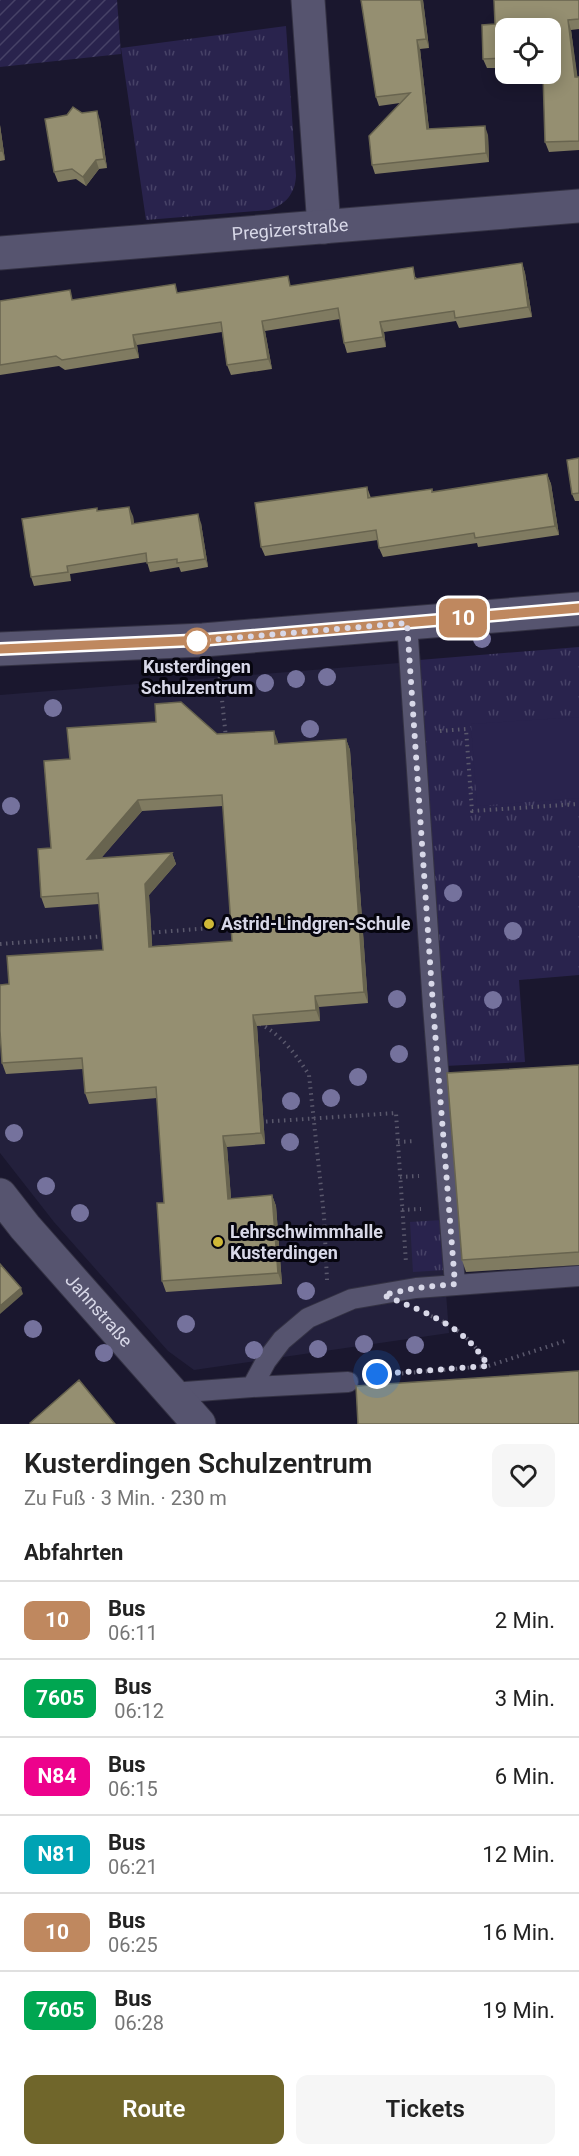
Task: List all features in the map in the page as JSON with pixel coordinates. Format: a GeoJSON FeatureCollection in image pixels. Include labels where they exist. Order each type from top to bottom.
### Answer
{"type":"FeatureCollection","features":[{"type":"Feature","properties":{"kind":"street"},"geometry":{"type":"LineString","coordinates":[[308,0],[324,227]]}},
{"type":"Feature","properties":{"kind":"street","name":"Pregizerstraße"},"geometry":{"type":"LineString","coordinates":[[0,253],[579,206]]}},
{"type":"Feature","properties":{"kind":"street"},"geometry":{"type":"LineString","coordinates":[[0,649],[216,639],[579,609]]}},
{"type":"Feature","properties":{"kind":"street","name":"Jahnstraße"},"geometry":{"type":"LineString","coordinates":[[0,1195],[25,1227],[199,1424]]}},
{"type":"Feature","properties":{"kind":"lane"},"geometry":{"type":"LineString","coordinates":[[407,623],[433,1006],[455,1284]]}},
{"type":"Feature","properties":{"kind":"lane"},"geometry":{"type":"LineString","coordinates":[[252,1387],[266,1361],[282,1340],[308,1318],[352,1299],[455,1284],[579,1276]]}},
{"type":"Feature","properties":{"kind":"lane"},"geometry":{"type":"LineString","coordinates":[[172,1393],[348,1382]]}},
{"type":"Feature","properties":{"kind":"path"},"geometry":{"type":"LineString","coordinates":[[216,639],[226,745]]}},
{"type":"Feature","properties":{"kind":"path"},"geometry":{"type":"LineString","coordinates":[[447,731],[466,729],[472,811],[579,804]]}},
{"type":"Feature","properties":{"kind":"path"},"geometry":{"type":"LineString","coordinates":[[139,933],[243,925]]}},
{"type":"Feature","properties":{"kind":"path"},"geometry":{"type":"LineString","coordinates":[[0,944],[116,935]]}},
{"type":"Feature","properties":{"kind":"path"},"geometry":{"type":"LineString","coordinates":[[256,1022],[264,1026],[298,1057],[309,1075],[324,1216],[329,1308]]}},
{"type":"Feature","properties":{"kind":"path"},"geometry":{"type":"LineString","coordinates":[[256,1130],[256,1123],[396,1113],[408,1290]]}},
{"type":"Feature","properties":{"kind":"path"},"geometry":{"type":"LineString","coordinates":[[383,1295],[458,1330],[476,1347],[488,1366]]}},
{"type":"Feature","properties":{"kind":"path"},"geometry":{"type":"LineString","coordinates":[[348,1382],[377,1374],[488,1366],[565,1341]]}},
{"type":"Feature","properties":{"kind":"shaded area","name":"Astrid-Lindgren-Schule"},"geometry":{"type":"Polygon","coordinates":[[[399,663],[449,1333],[194,1370],[168,1351],[54,1222],[0,1153],[0,695],[399,663]]]}},
{"type":"Feature","properties":{"kind":"green space"},"geometry":{"type":"Polygon","coordinates":[[[0,0],[117,0],[121,54],[0,67],[0,0]]]}},
{"type":"Feature","properties":{"kind":"green space"},"geometry":{"type":"Polygon","coordinates":[[[286,26],[296,176],[294,188],[288,198],[269,210],[146,220],[121,48],[286,26]]]}},
{"type":"Feature","properties":{"kind":"green space"},"geometry":{"type":"Polygon","coordinates":[[[579,647],[579,975],[519,980],[525,1062],[445,1066],[419,660],[579,647]]]}},
{"type":"Feature","properties":{"kind":"green space"},"geometry":{"type":"Polygon","coordinates":[[[579,717],[579,798],[477,806],[471,724],[579,717]]]}},
{"type":"Feature","properties":{"kind":"green space"},"geometry":{"type":"Polygon","coordinates":[[[442,1220],[445,1270],[413,1272],[410,1222],[442,1220]]]}},
{"type":"Feature","properties":{"kind":"building"},"geometry":{"type":"Polygon","coordinates":[[[361,0],[421,0],[426,39],[417,40],[427,129],[485,126],[486,153],[372,165],[369,136],[410,93],[376,97],[361,0]]]}},
{"type":"Feature","properties":{"kind":"building"},"geometry":{"type":"Polygon","coordinates":[[[494,0],[579,0],[579,19],[568,20],[575,77],[579,77],[579,141],[545,142],[543,84],[561,84],[561,18],[495,18],[495,24],[494,0]]]}},
{"type":"Feature","properties":{"kind":"building"},"geometry":{"type":"Polygon","coordinates":[[[495,24],[495,58],[483,59],[482,25],[495,24]]]}},
{"type":"Feature","properties":{"kind":"building"},"geometry":{"type":"Polygon","coordinates":[[[73,107],[82,113],[97,111],[104,159],[96,160],[83,177],[72,169],[54,172],[45,119],[67,115],[73,107]]]}},
{"type":"Feature","properties":{"kind":"building"},"geometry":{"type":"Polygon","coordinates":[[[522,263],[528,307],[455,318],[454,311],[380,322],[383,337],[344,343],[338,308],[262,321],[268,359],[227,365],[221,322],[133,335],[135,348],[62,360],[56,356],[0,365],[0,301],[70,290],[72,300],[175,284],[177,293],[288,276],[290,286],[413,267],[415,279],[522,263]]]}},
{"type":"Feature","properties":{"kind":"building"},"geometry":{"type":"Polygon","coordinates":[[[579,458],[579,493],[572,494],[567,460],[579,458]]]}},
{"type":"Feature","properties":{"kind":"building"},"geometry":{"type":"Polygon","coordinates":[[[547,474],[555,526],[475,538],[474,533],[379,548],[376,530],[261,547],[255,503],[367,487],[368,498],[432,489],[432,492],[547,474]]]}},
{"type":"Feature","properties":{"kind":"building"},"geometry":{"type":"Polygon","coordinates":[[[129,507],[132,524],[198,514],[205,559],[177,563],[177,559],[147,563],[146,553],[67,566],[68,572],[31,577],[22,519],[97,508],[97,511],[129,507]]]}},
{"type":"Feature","properties":{"kind":"building"},"geometry":{"type":"Polygon","coordinates":[[[181,702],[217,734],[274,731],[275,744],[346,739],[364,992],[315,996],[316,1010],[253,1015],[261,1133],[223,1136],[228,1199],[272,1195],[278,1273],[162,1281],[157,1203],[164,1203],[156,1087],[85,1093],[82,1058],[2,1063],[0,985],[9,984],[7,956],[103,950],[98,893],[41,897],[38,849],[51,848],[44,761],[70,759],[67,728],[156,722],[155,704],[181,702]],[[222,795],[138,800],[87,859],[172,853],[145,884],[149,947],[232,941],[222,795]]]}},
{"type":"Feature","properties":{"kind":"building"},"geometry":{"type":"Polygon","coordinates":[[[579,1065],[579,1252],[462,1260],[447,1073],[579,1065]]]}},
{"type":"Feature","properties":{"kind":"building"},"geometry":{"type":"Polygon","coordinates":[[[0,1264],[21,1288],[0,1306],[0,1264]]]}},
{"type":"Feature","properties":{"kind":"building"},"geometry":{"type":"Polygon","coordinates":[[[579,1371],[579,1424],[358,1424],[356,1386],[579,1371]]]}},
{"type":"Feature","properties":{"kind":"building"},"geometry":{"type":"Polygon","coordinates":[[[79,1380],[115,1424],[30,1423],[79,1380]]]}},
{"type":"Feature","properties":{"kind":"bus line","name":"10"},"geometry":{"type":"LineString","coordinates":[[0,649],[203,640],[579,608]]}},
{"type":"Feature","properties":{"kind":"place","name":"Kusterdingen Schulzentrum"},"geometry":{"type":"Point","coordinates":[197,641]}},
{"type":"Feature","properties":{"kind":"place","name":"Astrid-Lindgren-Schule"},"geometry":{"type":"Point","coordinates":[209,924]}},
{"type":"Feature","properties":{"kind":"place","name":"Lehrschwimmhalle Kusterdingen"},"geometry":{"type":"Point","coordinates":[218,1242]}},
{"type":"Feature","properties":{"kind":"route"},"geometry":{"type":"LineString","coordinates":[[197,641],[407,623],[433,1006],[455,1284],[416,1288],[383,1295],[458,1330],[481,1353],[488,1366],[377,1374]]}}]}
